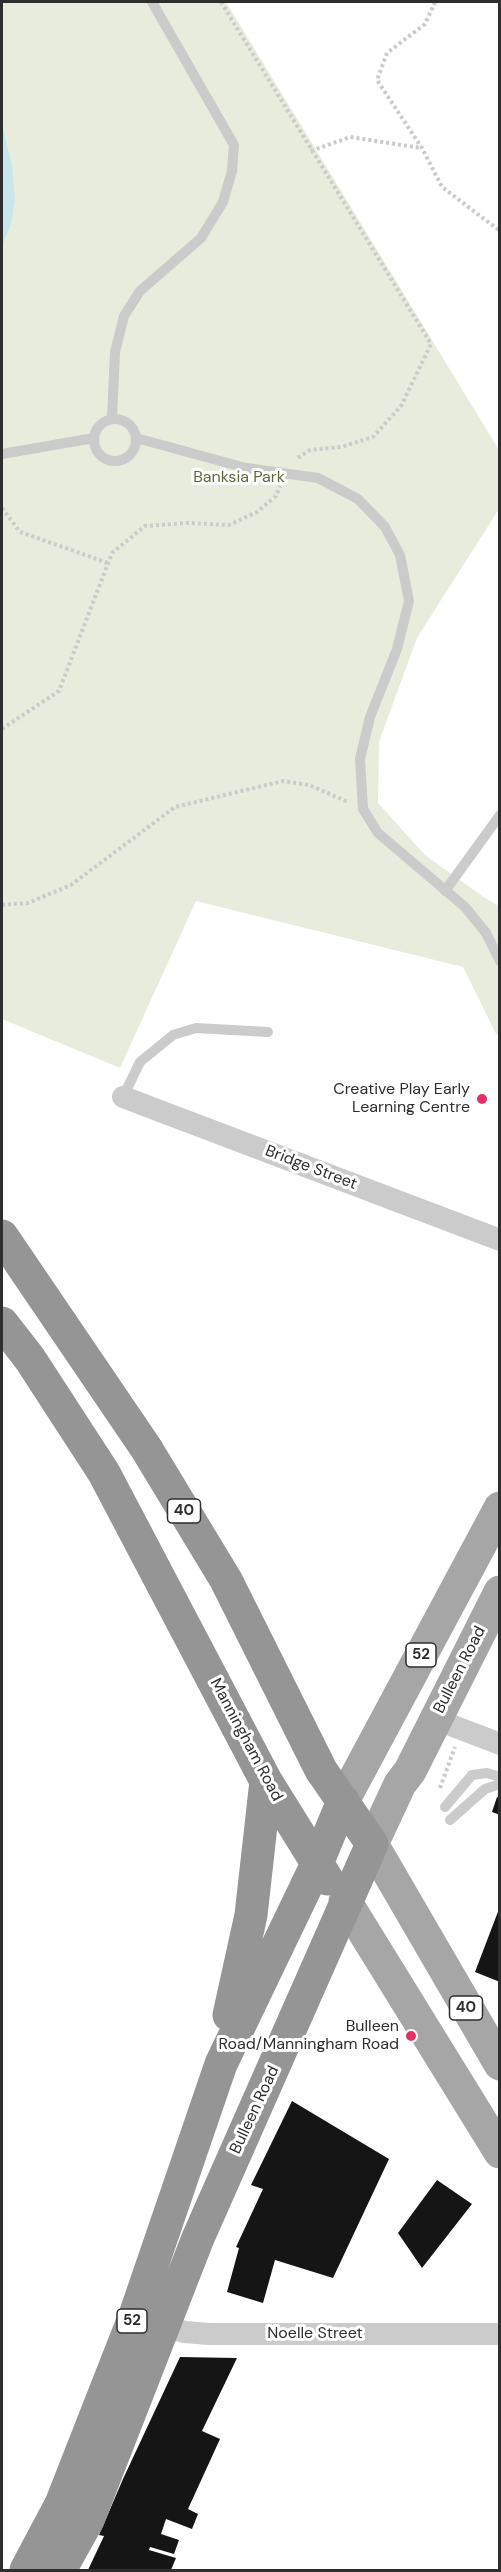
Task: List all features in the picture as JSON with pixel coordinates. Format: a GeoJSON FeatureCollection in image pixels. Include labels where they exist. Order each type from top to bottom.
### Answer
{"type":"FeatureCollection","features":[{"type":"Feature","properties":{"kind":"highway","name":"40"},"geometry":{"type":"LineString","coordinates":[[2,1236],[146,1448],[226,1580],[321,1770],[372,1844]]}},
{"type":"Feature","properties":{"kind":"highway","name":"Manningham Road"},"geometry":{"type":"LineString","coordinates":[[2,1323],[30,1359],[104,1473],[266,1781],[316,1866],[345,1901]]}},
{"type":"Feature","properties":{"kind":"highway","name":"52"},"geometry":{"type":"LineString","coordinates":[[221,2064],[250,1915],[266,1781]]}},
{"type":"Feature","properties":{"kind":"highway","name":"52"},"geometry":{"type":"LineString","coordinates":[[26,2571],[61,2504],[134,2318],[221,2064],[283,1929],[316,1866],[343,1801]]}},
{"type":"Feature","properties":{"kind":"highway","name":"Bulleen Road"},"geometry":{"type":"LineString","coordinates":[[60,2571],[88,2520],[198,2238],[372,1844]]}},
{"type":"Feature","properties":{"kind":"main road","name":"52"},"geometry":{"type":"LineString","coordinates":[[343,1801],[500,1508]]}},
{"type":"Feature","properties":{"kind":"main road","name":"Bulleen Road"},"geometry":{"type":"LineString","coordinates":[[372,1844],[400,1784],[448,1724],[500,1593]]}},
{"type":"Feature","properties":{"kind":"main road","name":"40"},"geometry":{"type":"LineString","coordinates":[[372,1844],[500,2064]]}},
{"type":"Feature","properties":{"kind":"main road","name":"Manningham Road"},"geometry":{"type":"LineString","coordinates":[[345,1901],[500,2152]]}},
{"type":"Feature","properties":{"kind":"street","name":"Bridge Street"},"geometry":{"type":"LineString","coordinates":[[123,1097],[500,1240]]}},
{"type":"Feature","properties":{"kind":"street"},"geometry":{"type":"LineString","coordinates":[[448,1724],[500,1744]]}},
{"type":"Feature","properties":{"kind":"street","name":"Noelle Street"},"geometry":{"type":"LineString","coordinates":[[134,2318],[185,2332],[500,2334]]}},
{"type":"Feature","properties":{"kind":"lane"},"geometry":{"type":"LineString","coordinates":[[112,419],[115,352],[124,316],[140,291],[201,238],[223,202],[232,171],[234,145],[152,2]]}},
{"type":"Feature","properties":{"kind":"lane"},"geometry":{"type":"LineString","coordinates":[[112,419],[131,426],[136,438],[133,452],[122,460],[115,461],[102,457],[94,445],[94,438],[100,425],[112,419]]}},
{"type":"Feature","properties":{"kind":"lane"},"geometry":{"type":"LineString","coordinates":[[2,454],[94,438]]}},
{"type":"Feature","properties":{"kind":"lane"},"geometry":{"type":"LineString","coordinates":[[136,438],[246,468],[318,478],[358,499],[385,527],[400,555],[409,601],[397,650],[370,717],[360,759],[363,809],[378,833],[465,907],[480,926],[500,961]]}},
{"type":"Feature","properties":{"kind":"lane"},"geometry":{"type":"LineString","coordinates":[[445,891],[500,815]]}},
{"type":"Feature","properties":{"kind":"lane"},"geometry":{"type":"LineString","coordinates":[[123,1097],[140,1062],[173,1035],[196,1028],[268,1032]]}},
{"type":"Feature","properties":{"kind":"lane"},"geometry":{"type":"LineString","coordinates":[[445,1807],[472,1775],[487,1773],[500,1777]]}},
{"type":"Feature","properties":{"kind":"lane"},"geometry":{"type":"LineString","coordinates":[[450,1820],[485,1789],[500,1784]]}},
{"type":"Feature","properties":{"kind":"path"},"geometry":{"type":"LineString","coordinates":[[2,729],[58,691],[112,553],[145,526],[187,523],[229,525],[257,512],[276,496],[293,461],[310,450],[340,447],[373,437],[401,406],[431,344],[220,2]]}},
{"type":"Feature","properties":{"kind":"path"},"geometry":{"type":"LineString","coordinates":[[435,2],[425,24],[387,53],[377,80],[422,148],[442,187],[500,231]]}},
{"type":"Feature","properties":{"kind":"path"},"geometry":{"type":"LineString","coordinates":[[311,151],[350,137],[422,148]]}},
{"type":"Feature","properties":{"kind":"path"},"geometry":{"type":"LineString","coordinates":[[2,508],[20,532],[108,563]]}},
{"type":"Feature","properties":{"kind":"path"},"geometry":{"type":"LineString","coordinates":[[2,905],[28,903],[71,885],[176,807],[283,781],[309,785],[363,809]]}},
{"type":"Feature","properties":{"kind":"path"},"geometry":{"type":"LineString","coordinates":[[436,1799],[448,1724]]}},
{"type":"Feature","properties":{"kind":"green space","name":"Banksia Park"},"geometry":{"type":"Polygon","coordinates":[[[2,2],[226,2],[499,450],[499,509],[417,638],[379,742],[378,803],[425,855],[499,906],[499,1035],[496,1034],[463,967],[196,901],[120,1068],[2,1019],[2,247],[11,225],[12,165],[2,122],[2,2]]]}},
{"type":"Feature","properties":{"kind":"water"},"geometry":{"type":"Polygon","coordinates":[[[2,122],[12,165],[15,199],[11,225],[2,247],[2,122]]]}},
{"type":"Feature","properties":{"kind":"building"},"geometry":{"type":"Polygon","coordinates":[[[497,1797],[500,1798],[500,1815],[492,1812],[497,1797]]]}},
{"type":"Feature","properties":{"kind":"building"},"geometry":{"type":"Polygon","coordinates":[[[500,1910],[500,1982],[475,1972],[500,1910]]]}},
{"type":"Feature","properties":{"kind":"building"},"geometry":{"type":"Polygon","coordinates":[[[292,2101],[389,2159],[333,2278],[275,2260],[263,2303],[227,2292],[239,2248],[236,2247],[263,2189],[251,2185],[292,2101]]]}},
{"type":"Feature","properties":{"kind":"building"},"geometry":{"type":"Polygon","coordinates":[[[437,2180],[472,2204],[422,2268],[398,2233],[437,2180]]]}},
{"type":"Feature","properties":{"kind":"building"},"geometry":{"type":"Polygon","coordinates":[[[180,2357],[237,2358],[202,2431],[220,2439],[188,2509],[198,2514],[192,2529],[166,2519],[161,2534],[179,2540],[174,2554],[150,2547],[149,2550],[176,2558],[171,2570],[88,2570],[104,2536],[99,2535],[123,2479],[180,2357]]]}},
{"type":"Feature","properties":{"kind":"place","name":"Creative Play Early Learning Centre"},"geometry":{"type":"Point","coordinates":[482,1099]}},
{"type":"Feature","properties":{"kind":"place","name":"Bulleen Road/Manningham Road"},"geometry":{"type":"Point","coordinates":[411,2036]}}]}
